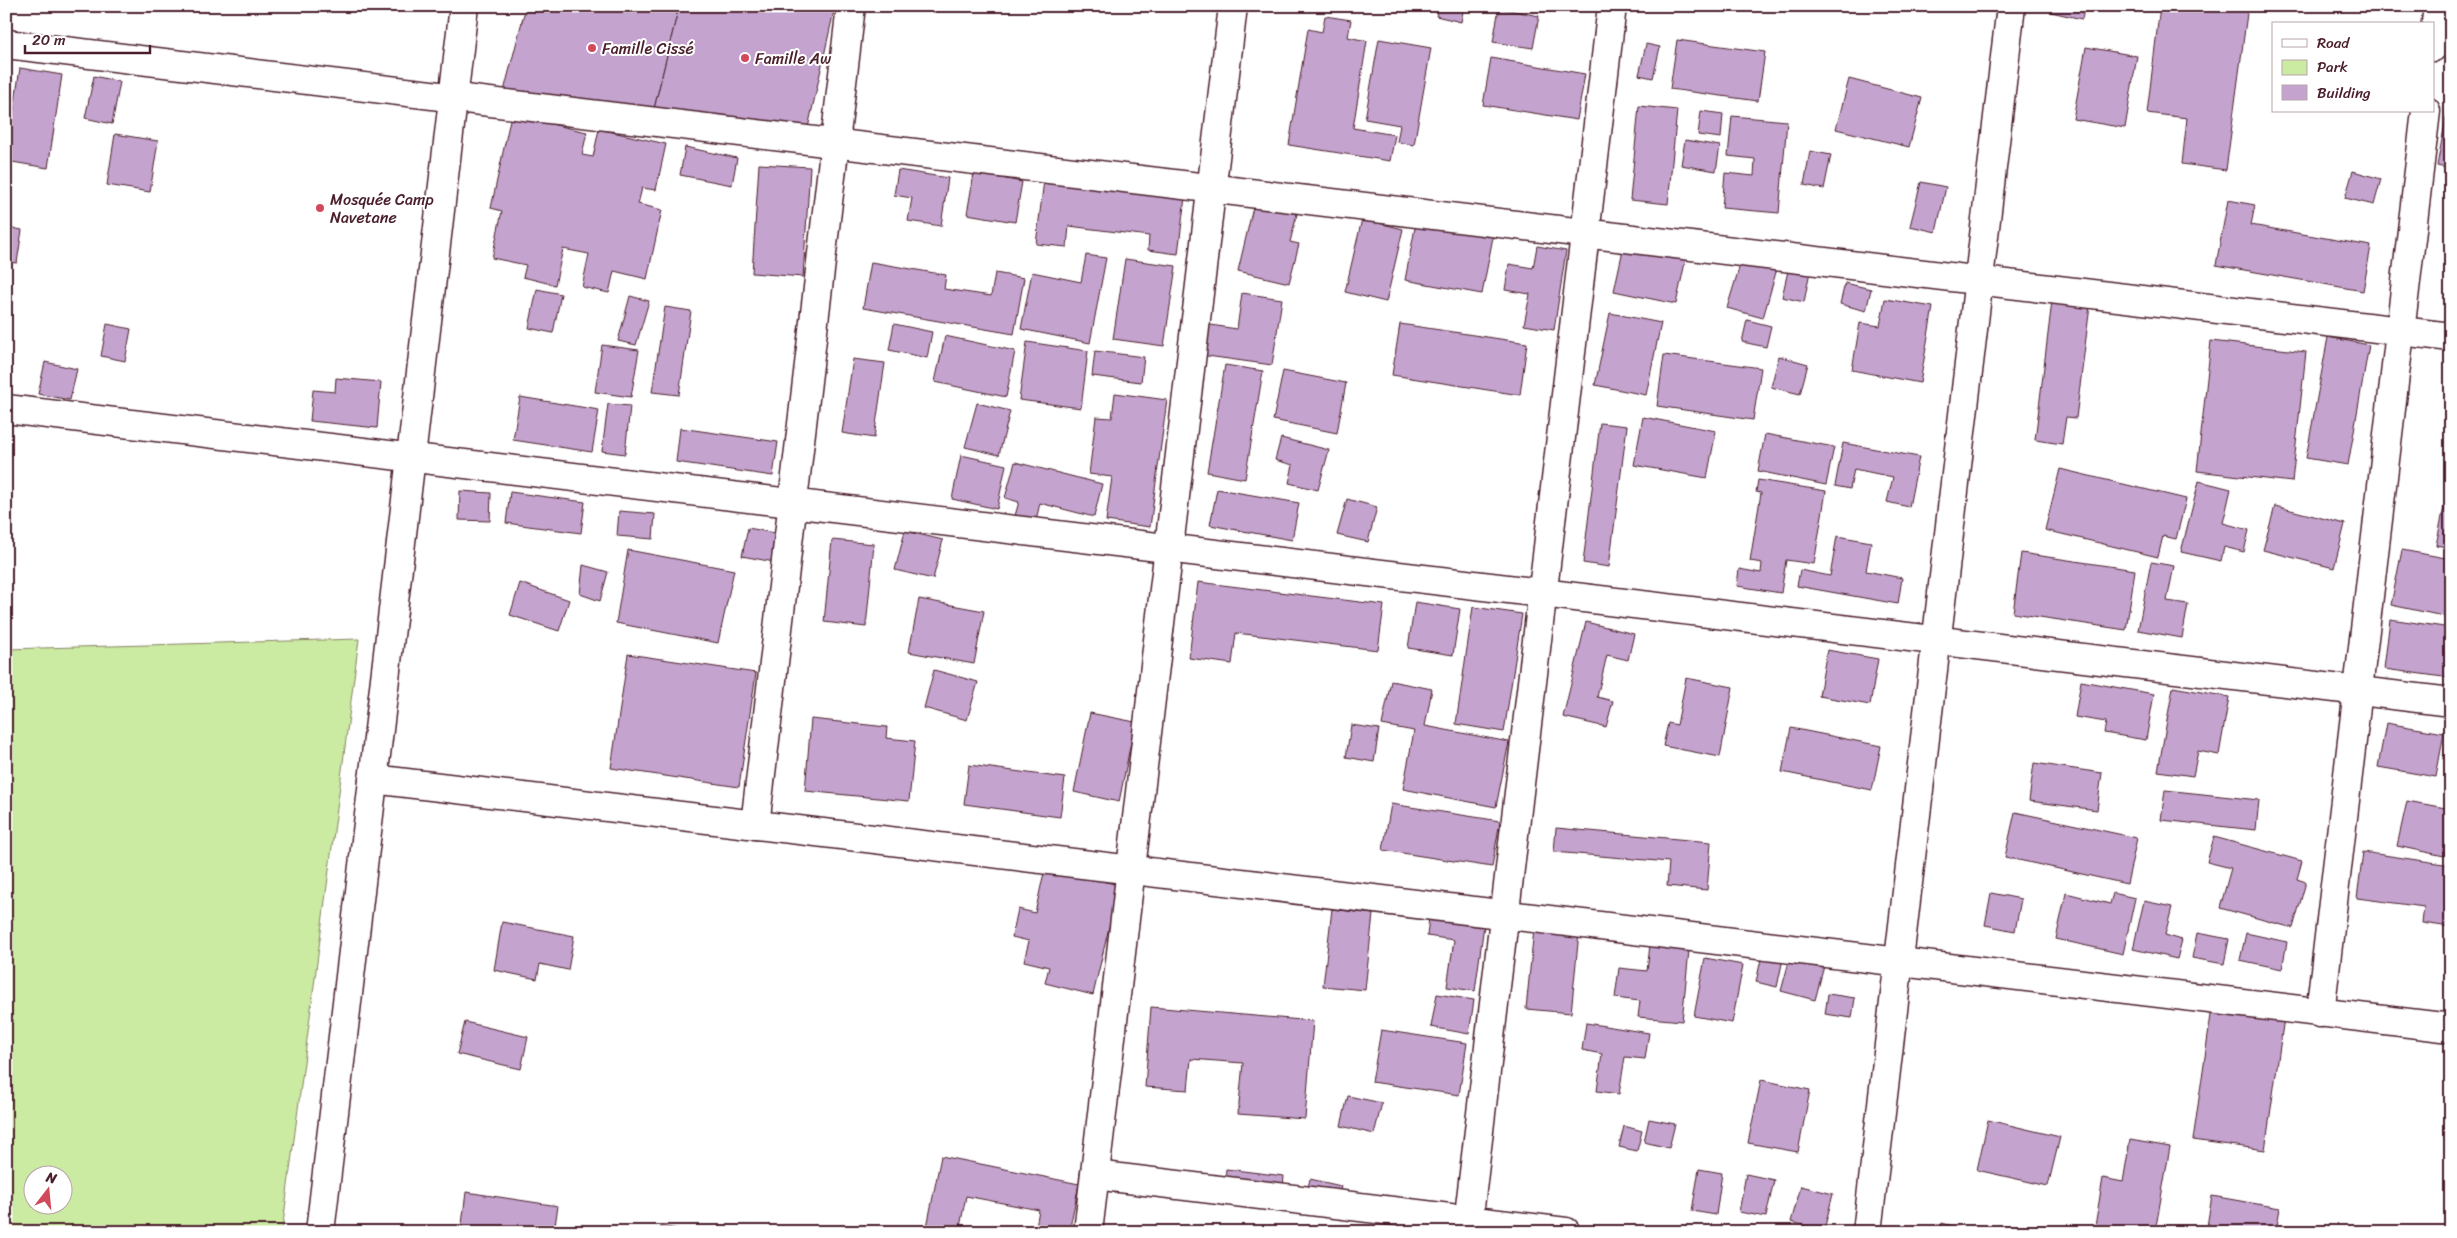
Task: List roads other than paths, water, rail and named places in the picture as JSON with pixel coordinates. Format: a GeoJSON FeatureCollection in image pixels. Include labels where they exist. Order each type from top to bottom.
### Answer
{"type":"FeatureCollection","features":[{"type":"Feature","properties":{"kind":"street"},"geometry":{"type":"LineString","coordinates":[[320,1232],[464,6]]}},
{"type":"Feature","properties":{"kind":"street"},"geometry":{"type":"LineString","coordinates":[[755,825],[851,6]]}},
{"type":"Feature","properties":{"kind":"street"},"geometry":{"type":"LineString","coordinates":[[1088,1232],[1233,6]]}},
{"type":"Feature","properties":{"kind":"street"},"geometry":{"type":"LineString","coordinates":[[1468,1226],[1612,6]]}},
{"type":"Feature","properties":{"kind":"street"},"geometry":{"type":"LineString","coordinates":[[1867,1232],[2011,6]]}},
{"type":"Feature","properties":{"kind":"street"},"geometry":{"type":"LineString","coordinates":[[2434,39],[2438,6]]}},
{"type":"Feature","properties":{"kind":"street"},"geometry":{"type":"LineString","coordinates":[[6,44],[2451,337]]}},
{"type":"Feature","properties":{"kind":"street"},"geometry":{"type":"LineString","coordinates":[[2320,1013],[2426,112]]}},
{"type":"Feature","properties":{"kind":"street"},"geometry":{"type":"LineString","coordinates":[[6,409],[2451,702]]}},
{"type":"Feature","properties":{"kind":"street"},"geometry":{"type":"LineString","coordinates":[[373,779],[2451,1028]]}},
{"type":"Feature","properties":{"kind":"street"},"geometry":{"type":"LineString","coordinates":[[1095,1175],[1468,1226],[1566,1232]]}},
{"type":"Feature","properties":{"kind":"place","name":"Famille Cissé"},"geometry":{"type":"Point","coordinates":[592,48]}},
{"type":"Feature","properties":{"kind":"place","name":"Famille Aw"},"geometry":{"type":"Point","coordinates":[745,58]}},
{"type":"Feature","properties":{"kind":"place","name":"Mosquée Camp Navetane"},"geometry":{"type":"Point","coordinates":[320,208]}}]}
